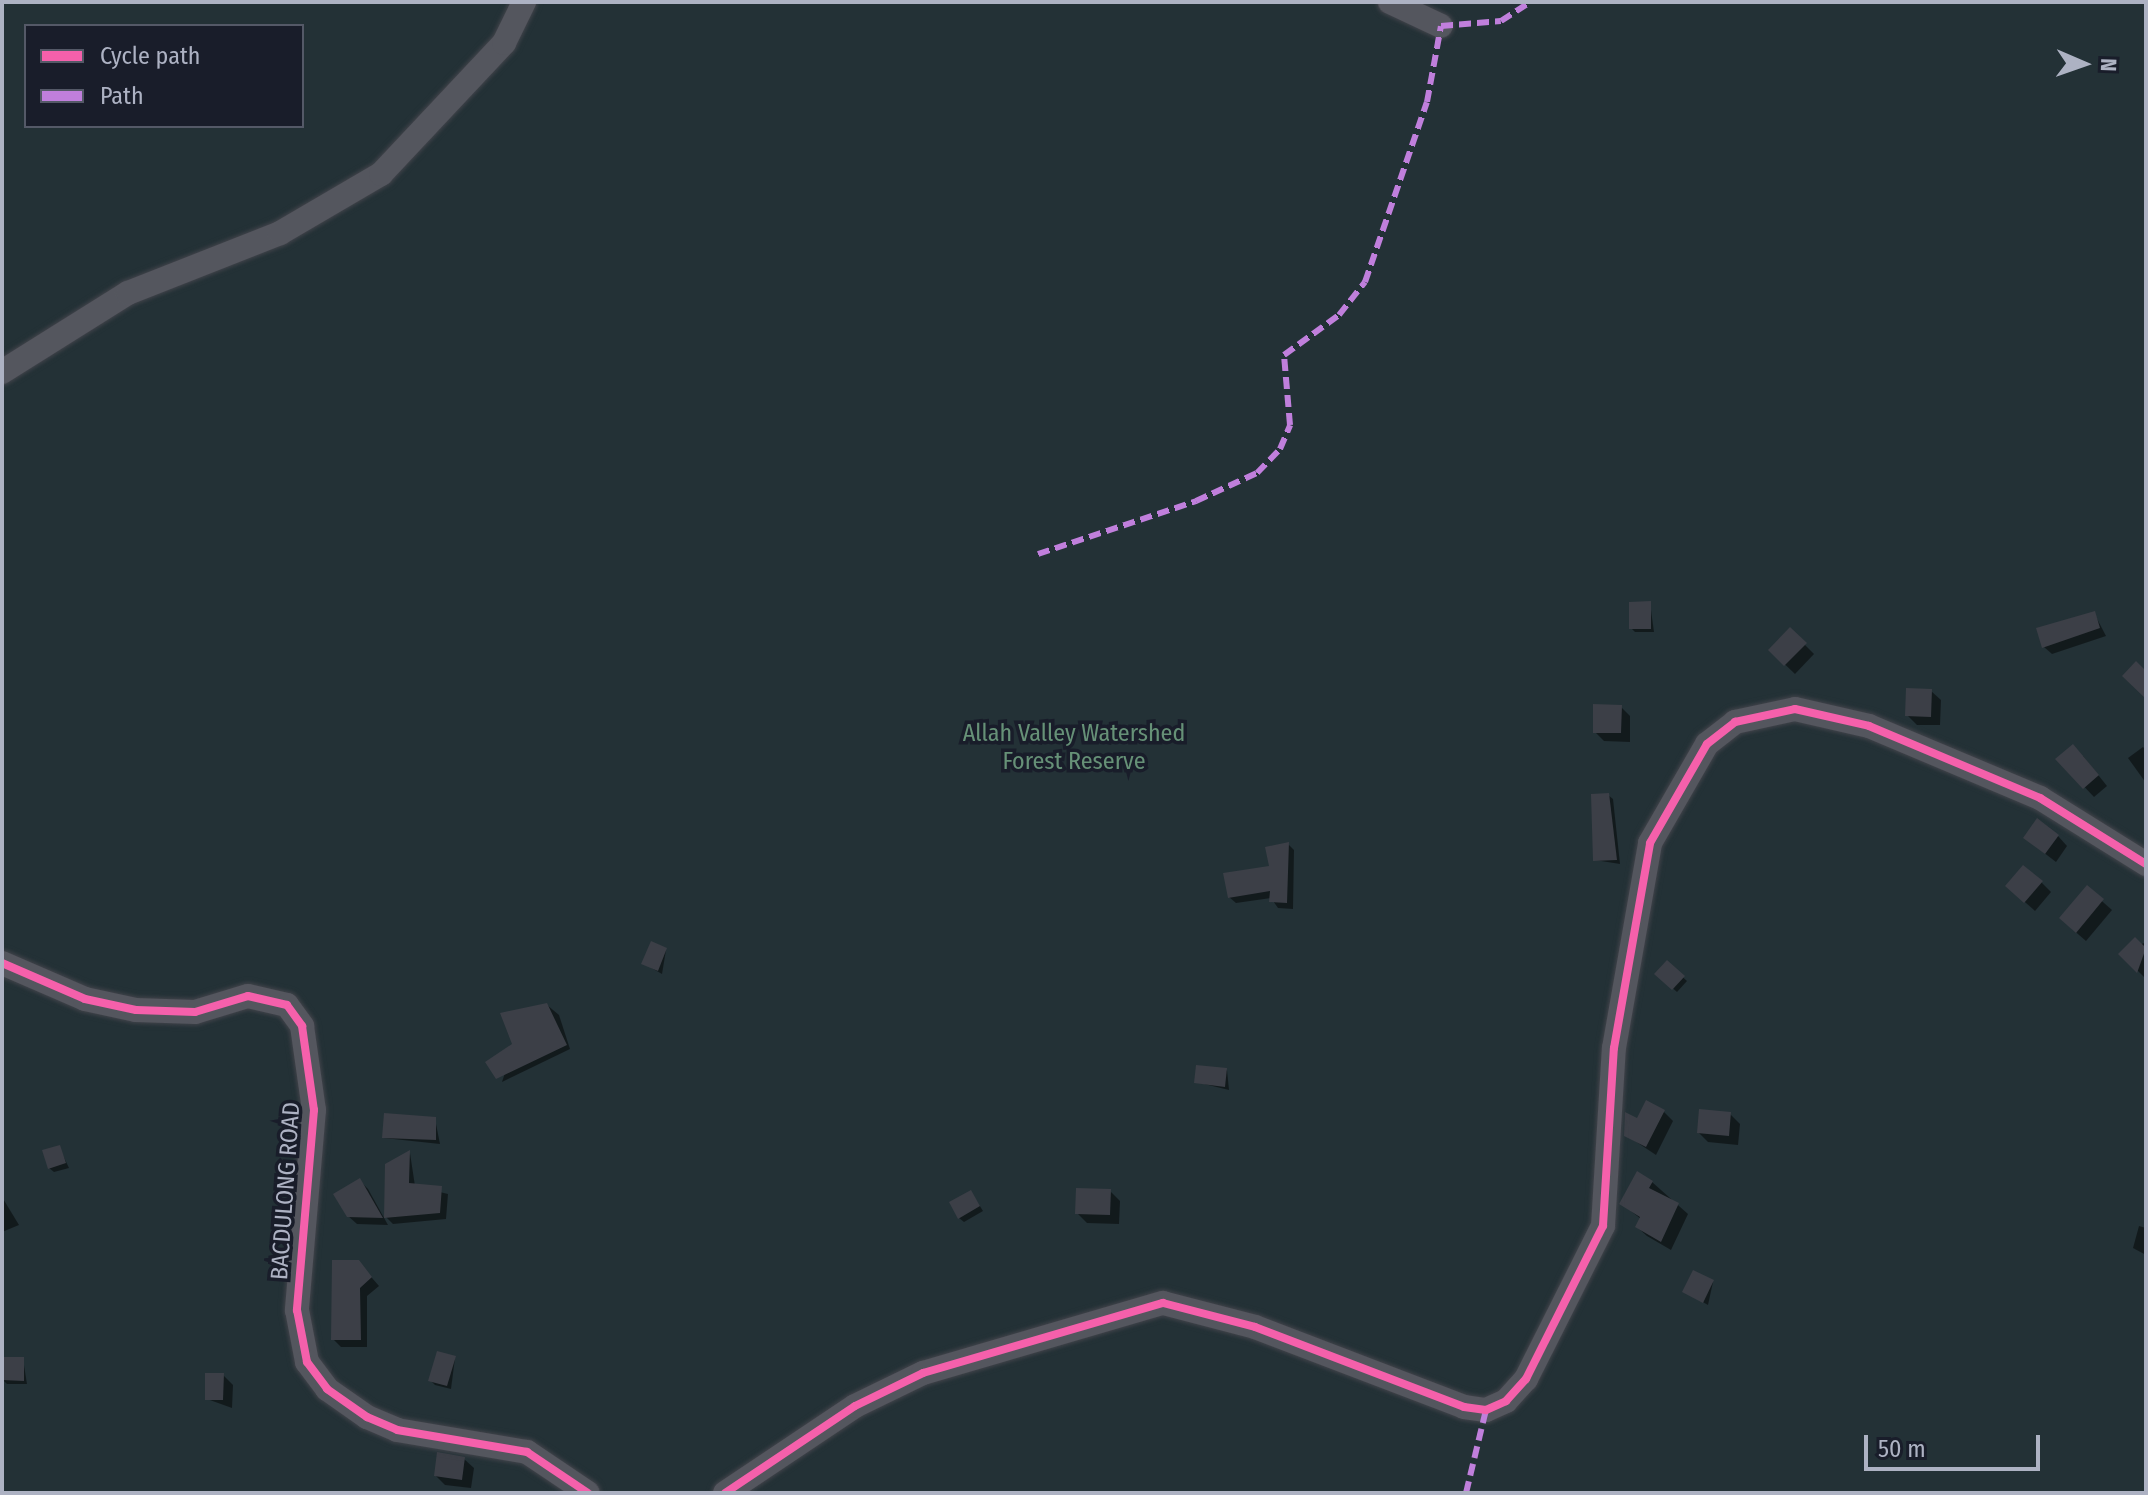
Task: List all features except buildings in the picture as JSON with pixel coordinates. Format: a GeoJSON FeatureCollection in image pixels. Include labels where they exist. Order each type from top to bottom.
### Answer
{"type":"FeatureCollection","features":[{"type":"Feature","properties":{"kind":"street"},"geometry":{"type":"LineString","coordinates":[[2,372],[128,293],[280,233],[381,174],[504,43],[524,2]]}},
{"type":"Feature","properties":{"kind":"street"},"geometry":{"type":"LineString","coordinates":[[1390,2],[1441,26]]}},
{"type":"Feature","properties":{"kind":"street"},"geometry":{"type":"LineString","coordinates":[[725,1493],[855,1406],[923,1373],[1163,1303],[1255,1327],[1464,1407],[1486,1410],[1506,1401],[1526,1379],[1603,1226],[1614,1048],[1650,843],[1707,744],[1735,722],[1795,709],[1869,726],[2040,798],[2146,864]]}},
{"type":"Feature","properties":{"kind":"street","name":"BACDULONG ROAD"},"geometry":{"type":"LineString","coordinates":[[2,963],[85,999],[136,1010],[195,1012],[248,996],[287,1005],[302,1026],[314,1110],[297,1310],[307,1362],[327,1389],[367,1417],[397,1430],[527,1452],[588,1493]]}},
{"type":"Feature","properties":{"kind":"green space","name":"Allah Valley Watershed Forest Reserve"},"geometry":{"type":"Polygon","coordinates":[[[2,2],[2146,2],[2146,1493],[2,1493],[2,2]]]}},
{"type":"Feature","properties":{"kind":"marked path"},"geometry":{"type":"LineString","coordinates":[[1038,554],[1196,501],[1257,473],[1280,449],[1290,425],[1284,355],[1339,315],[1365,282],[1427,102],[1441,26],[1501,21],[1530,2]]}},
{"type":"Feature","properties":{"kind":"marked path"},"geometry":{"type":"LineString","coordinates":[[1466,1493],[1486,1410]]}},
{"type":"Feature","properties":{"kind":"cycle path"},"geometry":{"type":"LineString","coordinates":[[725,1493],[855,1406],[923,1373],[1163,1303],[1255,1327],[1464,1407],[1486,1410],[1506,1401],[1526,1379],[1603,1226],[1614,1048],[1650,843],[1707,744],[1735,722],[1795,709],[1869,726],[2040,798],[2146,864]]}},
{"type":"Feature","properties":{"kind":"cycle path"},"geometry":{"type":"LineString","coordinates":[[2,963],[85,999],[136,1010],[195,1012],[248,996],[287,1005],[302,1026],[314,1110],[297,1310],[307,1362],[327,1389],[367,1417],[397,1430],[527,1452],[588,1493]]}}]}
